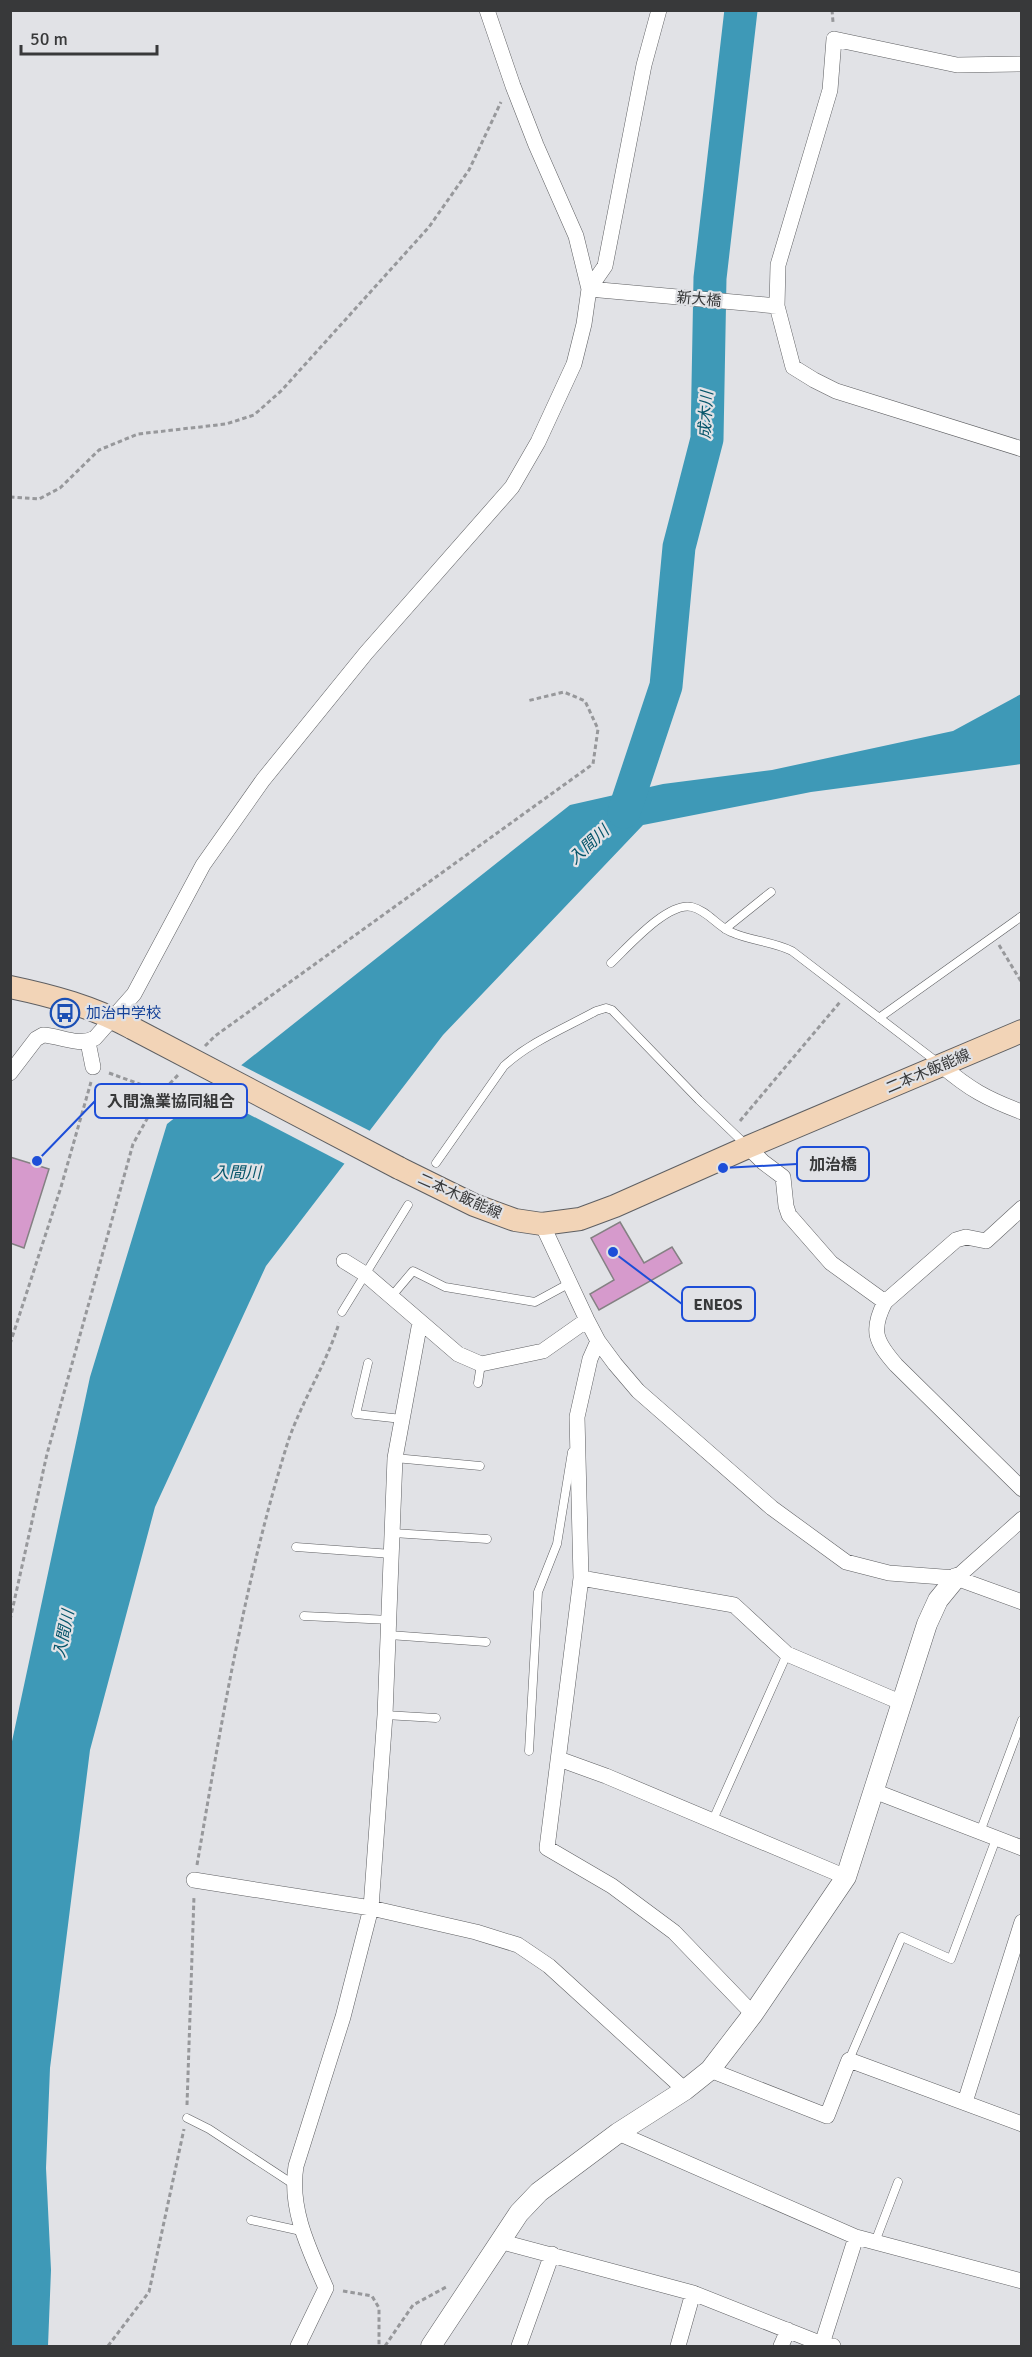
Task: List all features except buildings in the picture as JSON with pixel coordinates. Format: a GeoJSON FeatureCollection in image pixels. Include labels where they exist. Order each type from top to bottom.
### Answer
{"type":"FeatureCollection","features":[{"type":"Feature","properties":{"kind":"main road","name":"二本木飯能線"},"geometry":{"type":"LineString","coordinates":[[10,987],[72,1002],[122,1023],[399,1168],[492,1213],[515,1220],[542,1224],[580,1219],[606,1209],[1022,1031]]}},
{"type":"Feature","properties":{"kind":"street"},"geometry":{"type":"LineString","coordinates":[[10,1073],[36,1039],[43,1035],[88,1042],[122,1023],[134,994],[203,865],[234,818],[366,653],[512,487],[538,442],[574,363],[584,324],[589,289],[576,236],[536,145],[487,10]]}},
{"type":"Feature","properties":{"kind":"street"},"geometry":{"type":"LineString","coordinates":[[589,289],[605,266],[644,65],[659,10]]}},
{"type":"Feature","properties":{"kind":"street"},"geometry":{"type":"LineString","coordinates":[[1022,64],[957,65],[834,39],[830,90],[778,265],[777,306],[793,367],[814,380],[836,391],[1022,449]]}},
{"type":"Feature","properties":{"kind":"street","name":"新大橋"},"geometry":{"type":"LineString","coordinates":[[589,289],[777,306]]}},
{"type":"Feature","properties":{"kind":"street"},"geometry":{"type":"LineString","coordinates":[[88,1042],[93,1067]]}},
{"type":"Feature","properties":{"kind":"street"},"geometry":{"type":"LineString","coordinates":[[940,1065],[958,1080],[998,1105],[1022,1112]]}},
{"type":"Feature","properties":{"kind":"street"},"geometry":{"type":"LineString","coordinates":[[748,1147],[783,1177],[789,1215],[818,1250],[831,1263],[885,1302]]}},
{"type":"Feature","properties":{"kind":"street"},"geometry":{"type":"LineString","coordinates":[[1022,1208],[986,1241],[966,1237],[956,1240],[885,1302],[878,1316],[876,1332],[879,1345],[931,1401],[1022,1489]]}},
{"type":"Feature","properties":{"kind":"street"},"geometry":{"type":"LineString","coordinates":[[542,1224],[598,1341],[638,1390],[717,1462],[772,1508],[846,1562],[889,1572],[956,1578],[1022,1602]]}},
{"type":"Feature","properties":{"kind":"street"},"geometry":{"type":"LineString","coordinates":[[344,1262],[365,1274],[458,1354],[481,1364],[543,1352],[587,1320]]}},
{"type":"Feature","properties":{"kind":"street"},"geometry":{"type":"LineString","coordinates":[[298,2346],[326,2288],[301,2230],[293,2184],[296,2166],[343,2017],[370,1908],[385,1715],[395,1458],[420,1322]]}},
{"type":"Feature","properties":{"kind":"street"},"geometry":{"type":"LineString","coordinates":[[598,1341],[590,1359],[577,1418],[581,1578],[547,1848],[612,1886],[674,1932],[753,2014]]}},
{"type":"Feature","properties":{"kind":"street"},"geometry":{"type":"LineString","coordinates":[[431,2346],[519,2212],[539,2192],[618,2133],[685,2090],[710,2070],[753,2014],[846,1877],[900,1702],[927,1624],[938,1600],[956,1578],[1022,1519]]}},
{"type":"Feature","properties":{"kind":"street"},"geometry":{"type":"LineString","coordinates":[[581,1578],[734,1605],[787,1654],[900,1702]]}},
{"type":"Feature","properties":{"kind":"street"},"geometry":{"type":"LineString","coordinates":[[559,1759],[606,1776],[846,1877]]}},
{"type":"Feature","properties":{"kind":"street"},"geometry":{"type":"LineString","coordinates":[[874,1791],[1022,1848]]}},
{"type":"Feature","properties":{"kind":"street"},"geometry":{"type":"LineString","coordinates":[[194,1880],[370,1908],[476,1932],[518,1945],[549,1966],[685,2090]]}},
{"type":"Feature","properties":{"kind":"street"},"geometry":{"type":"LineString","coordinates":[[964,2102],[1022,1922]]}},
{"type":"Feature","properties":{"kind":"street"},"geometry":{"type":"LineString","coordinates":[[710,2070],[827,2116],[849,2060],[1022,2124]]}},
{"type":"Feature","properties":{"kind":"street"},"geometry":{"type":"LineString","coordinates":[[618,2133],[856,2237],[1022,2281]]}},
{"type":"Feature","properties":{"kind":"street"},"geometry":{"type":"LineString","coordinates":[[499,2241],[693,2293],[828,2345],[856,2237]]}},
{"type":"Feature","properties":{"kind":"street"},"geometry":{"type":"LineString","coordinates":[[519,2346],[552,2254]]}},
{"type":"Feature","properties":{"kind":"street"},"geometry":{"type":"LineString","coordinates":[[678,2346],[693,2293]]}},
{"type":"Feature","properties":{"kind":"street"},"geometry":{"type":"LineString","coordinates":[[781,2346],[788,2330]]}},
{"type":"Feature","properties":{"kind":"lane"},"geometry":{"type":"LineString","coordinates":[[725,929],[771,892]]}},
{"type":"Feature","properties":{"kind":"lane"},"geometry":{"type":"LineString","coordinates":[[611,963],[648,928],[676,908],[692,907],[710,915],[725,929],[740,936],[778,944],[792,951],[940,1065]]}},
{"type":"Feature","properties":{"kind":"lane"},"geometry":{"type":"LineString","coordinates":[[879,1018],[1022,916]]}},
{"type":"Feature","properties":{"kind":"lane"},"geometry":{"type":"LineString","coordinates":[[436,1163],[504,1066],[529,1046],[606,1008],[612,1010],[748,1147]]}},
{"type":"Feature","properties":{"kind":"lane"},"geometry":{"type":"LineString","coordinates":[[342,1312],[408,1205]]}},
{"type":"Feature","properties":{"kind":"lane"},"geometry":{"type":"LineString","coordinates":[[391,1297],[413,1271],[445,1287],[535,1302],[570,1283]]}},
{"type":"Feature","properties":{"kind":"lane"},"geometry":{"type":"LineString","coordinates":[[368,1362],[356,1414],[402,1419]]}},
{"type":"Feature","properties":{"kind":"lane"},"geometry":{"type":"LineString","coordinates":[[478,1383],[481,1364]]}},
{"type":"Feature","properties":{"kind":"lane"},"geometry":{"type":"LineString","coordinates":[[529,1750],[538,1592],[557,1544],[577,1418]]}},
{"type":"Feature","properties":{"kind":"lane"},"geometry":{"type":"LineString","coordinates":[[395,1458],[480,1466]]}},
{"type":"Feature","properties":{"kind":"lane"},"geometry":{"type":"LineString","coordinates":[[393,1533],[487,1539]]}},
{"type":"Feature","properties":{"kind":"lane"},"geometry":{"type":"LineString","coordinates":[[296,1547],[392,1554]]}},
{"type":"Feature","properties":{"kind":"lane"},"geometry":{"type":"LineString","coordinates":[[304,1616],[486,1642]]}},
{"type":"Feature","properties":{"kind":"lane"},"geometry":{"type":"LineString","coordinates":[[712,1822],[787,1654]]}},
{"type":"Feature","properties":{"kind":"lane"},"geometry":{"type":"LineString","coordinates":[[385,1715],[436,1718]]}},
{"type":"Feature","properties":{"kind":"lane"},"geometry":{"type":"LineString","coordinates":[[980,1832],[1022,1720]]}},
{"type":"Feature","properties":{"kind":"lane"},"geometry":{"type":"LineString","coordinates":[[849,2060],[902,1937],[951,1959],[996,1839]]}},
{"type":"Feature","properties":{"kind":"lane"},"geometry":{"type":"LineString","coordinates":[[187,2118],[210,2129],[293,2184]]}},
{"type":"Feature","properties":{"kind":"lane"},"geometry":{"type":"LineString","coordinates":[[875,2242],[898,2182]]}},
{"type":"Feature","properties":{"kind":"lane"},"geometry":{"type":"LineString","coordinates":[[251,2220],[301,2230]]}},
{"type":"Feature","properties":{"kind":"path"},"geometry":{"type":"LineString","coordinates":[[10,497],[39,499],[60,488],[99,450],[138,434],[226,424],[254,415],[282,390],[429,227],[469,170],[505,92],[513,86]]}},
{"type":"Feature","properties":{"kind":"path"},"geometry":{"type":"LineString","coordinates":[[200,1052],[214,1035],[593,764],[598,729],[585,701],[564,692],[527,701]]}},
{"type":"Feature","properties":{"kind":"path"},"geometry":{"type":"LineString","coordinates":[[993,936],[1022,983]]}},
{"type":"Feature","properties":{"kind":"path"},"geometry":{"type":"LineString","coordinates":[[731,1131],[847,994]]}},
{"type":"Feature","properties":{"kind":"path"},"geometry":{"type":"LineString","coordinates":[[10,1344],[61,1187],[93,1067],[162,1092]]}},
{"type":"Feature","properties":{"kind":"path"},"geometry":{"type":"LineString","coordinates":[[10,1620],[47,1454],[133,1144],[162,1092],[185,1068]]}},
{"type":"Feature","properties":{"kind":"path"},"geometry":{"type":"LineString","coordinates":[[108,2346],[149,2292],[187,2118],[194,1880],[232,1663],[258,1552],[287,1445],[333,1344],[342,1312]]}},
{"type":"Feature","properties":{"kind":"path"},"geometry":{"type":"LineString","coordinates":[[385,2346],[413,2306],[449,2285]]}},
{"type":"Feature","properties":{"kind":"path"},"geometry":{"type":"LineString","coordinates":[[360,2294],[372,2296],[379,2308],[379,2346]]}},
{"type":"Feature","properties":{"kind":"water","name":"入間川"},"geometry":{"type":"Polygon","coordinates":[[[1021,694],[1021,764],[811,792],[643,825],[443,1035],[266,1266],[155,1507],[90,1750],[50,2068],[46,2168],[51,2270],[48,2346],[11,2346],[11,1746],[90,1377],[167,1124],[570,805],[663,784],[772,770],[953,731],[1021,694]]]}},
{"type":"Feature","properties":{"kind":"pier"},"geometry":{"type":"Polygon","coordinates":[[[239,1064],[372,1132],[347,1165],[204,1091],[239,1064]]]}},
{"type":"Feature","properties":{"kind":"waterway","name":"成木川"},"geometry":{"type":"LineString","coordinates":[[624,812],[666,686],[679,547],[707,439],[710,278],[741,10]]}},
{"type":"Feature","properties":{"kind":"place","name":"加治中学校"},"geometry":{"type":"Point","coordinates":[65,1013]}},
{"type":"Feature","properties":{"kind":"place","name":"入間漁業協同組合"},"geometry":{"type":"Point","coordinates":[37,1161]}},
{"type":"Feature","properties":{"kind":"place","name":"加治橋"},"geometry":{"type":"Point","coordinates":[723,1168]}},
{"type":"Feature","properties":{"kind":"place","name":"ENEOS"},"geometry":{"type":"Point","coordinates":[613,1252]}}]}
